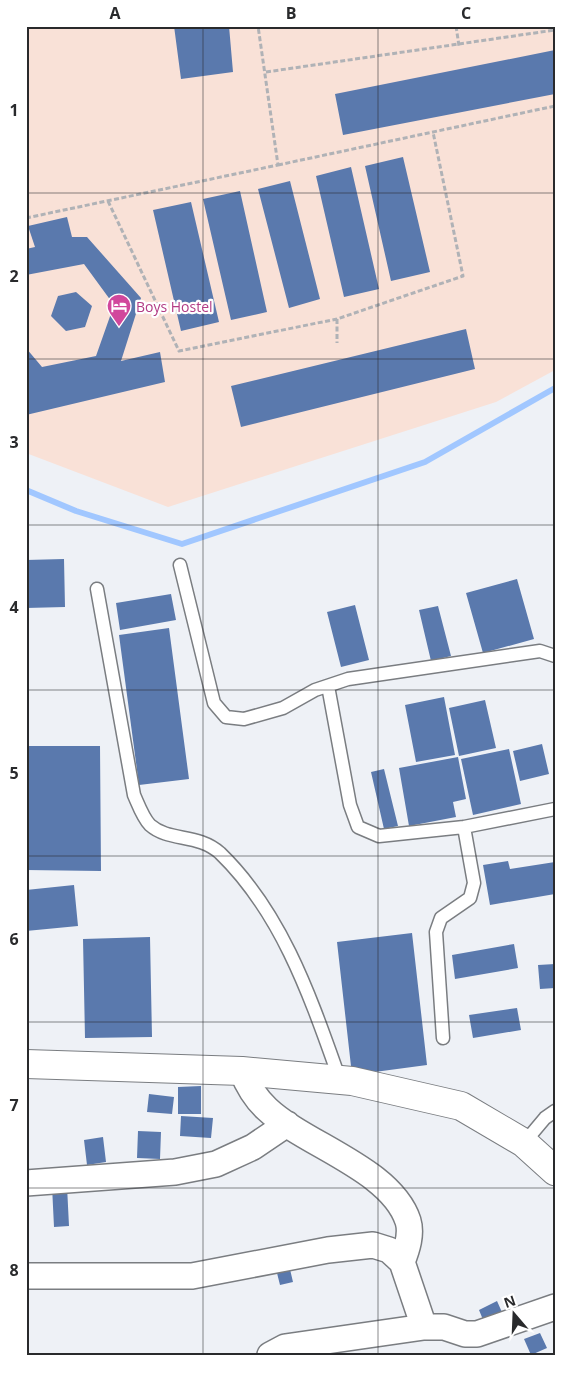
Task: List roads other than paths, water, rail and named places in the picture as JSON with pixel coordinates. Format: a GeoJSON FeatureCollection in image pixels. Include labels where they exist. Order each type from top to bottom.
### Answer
{"type":"FeatureCollection","features":[{"type":"Feature","properties":{"kind":"street"},"geometry":{"type":"LineString","coordinates":[[26,1064],[242,1071],[340,1080],[461,1106],[524,1143],[555,1172]]}},
{"type":"Feature","properties":{"kind":"street"},"geometry":{"type":"LineString","coordinates":[[242,1071],[250,1091],[268,1110],[287,1124],[354,1164],[383,1186],[400,1203],[409,1222],[408,1244],[402,1262]]}},
{"type":"Feature","properties":{"kind":"street"},"geometry":{"type":"LineString","coordinates":[[26,1183],[175,1172],[216,1164],[253,1147],[287,1124]]}},
{"type":"Feature","properties":{"kind":"street"},"geometry":{"type":"LineString","coordinates":[[26,1276],[192,1276],[328,1250],[373,1245],[389,1250],[402,1262],[424,1327]]}},
{"type":"Feature","properties":{"kind":"street"},"geometry":{"type":"LineString","coordinates":[[270,1355],[285,1347],[424,1327],[444,1327],[464,1334],[477,1334],[555,1307]]}},
{"type":"Feature","properties":{"kind":"lane"},"geometry":{"type":"LineString","coordinates":[[180,566],[214,703],[226,717],[244,719],[283,708],[315,690],[348,680],[540,651],[555,656]]}},
{"type":"Feature","properties":{"kind":"lane"},"geometry":{"type":"LineString","coordinates":[[97,589],[134,795],[141,811],[149,824],[164,833],[195,838],[218,851],[244,878],[280,932],[311,998],[340,1080]]}},
{"type":"Feature","properties":{"kind":"lane"},"geometry":{"type":"LineString","coordinates":[[328,686],[350,805],[358,827],[379,836],[464,827],[555,809]]}},
{"type":"Feature","properties":{"kind":"lane"},"geometry":{"type":"LineString","coordinates":[[443,1038],[436,932],[441,918],[470,898],[474,883],[464,827]]}},
{"type":"Feature","properties":{"kind":"lane"},"geometry":{"type":"LineString","coordinates":[[524,1143],[545,1118],[555,1111]]}},
{"type":"Feature","properties":{"kind":"waterway"},"geometry":{"type":"LineString","coordinates":[[26,490],[76,511],[182,544],[425,462],[555,388]]}},
{"type":"Feature","properties":{"kind":"place","name":"Boys Hostel"},"geometry":{"type":"Point","coordinates":[119,327]}}]}
